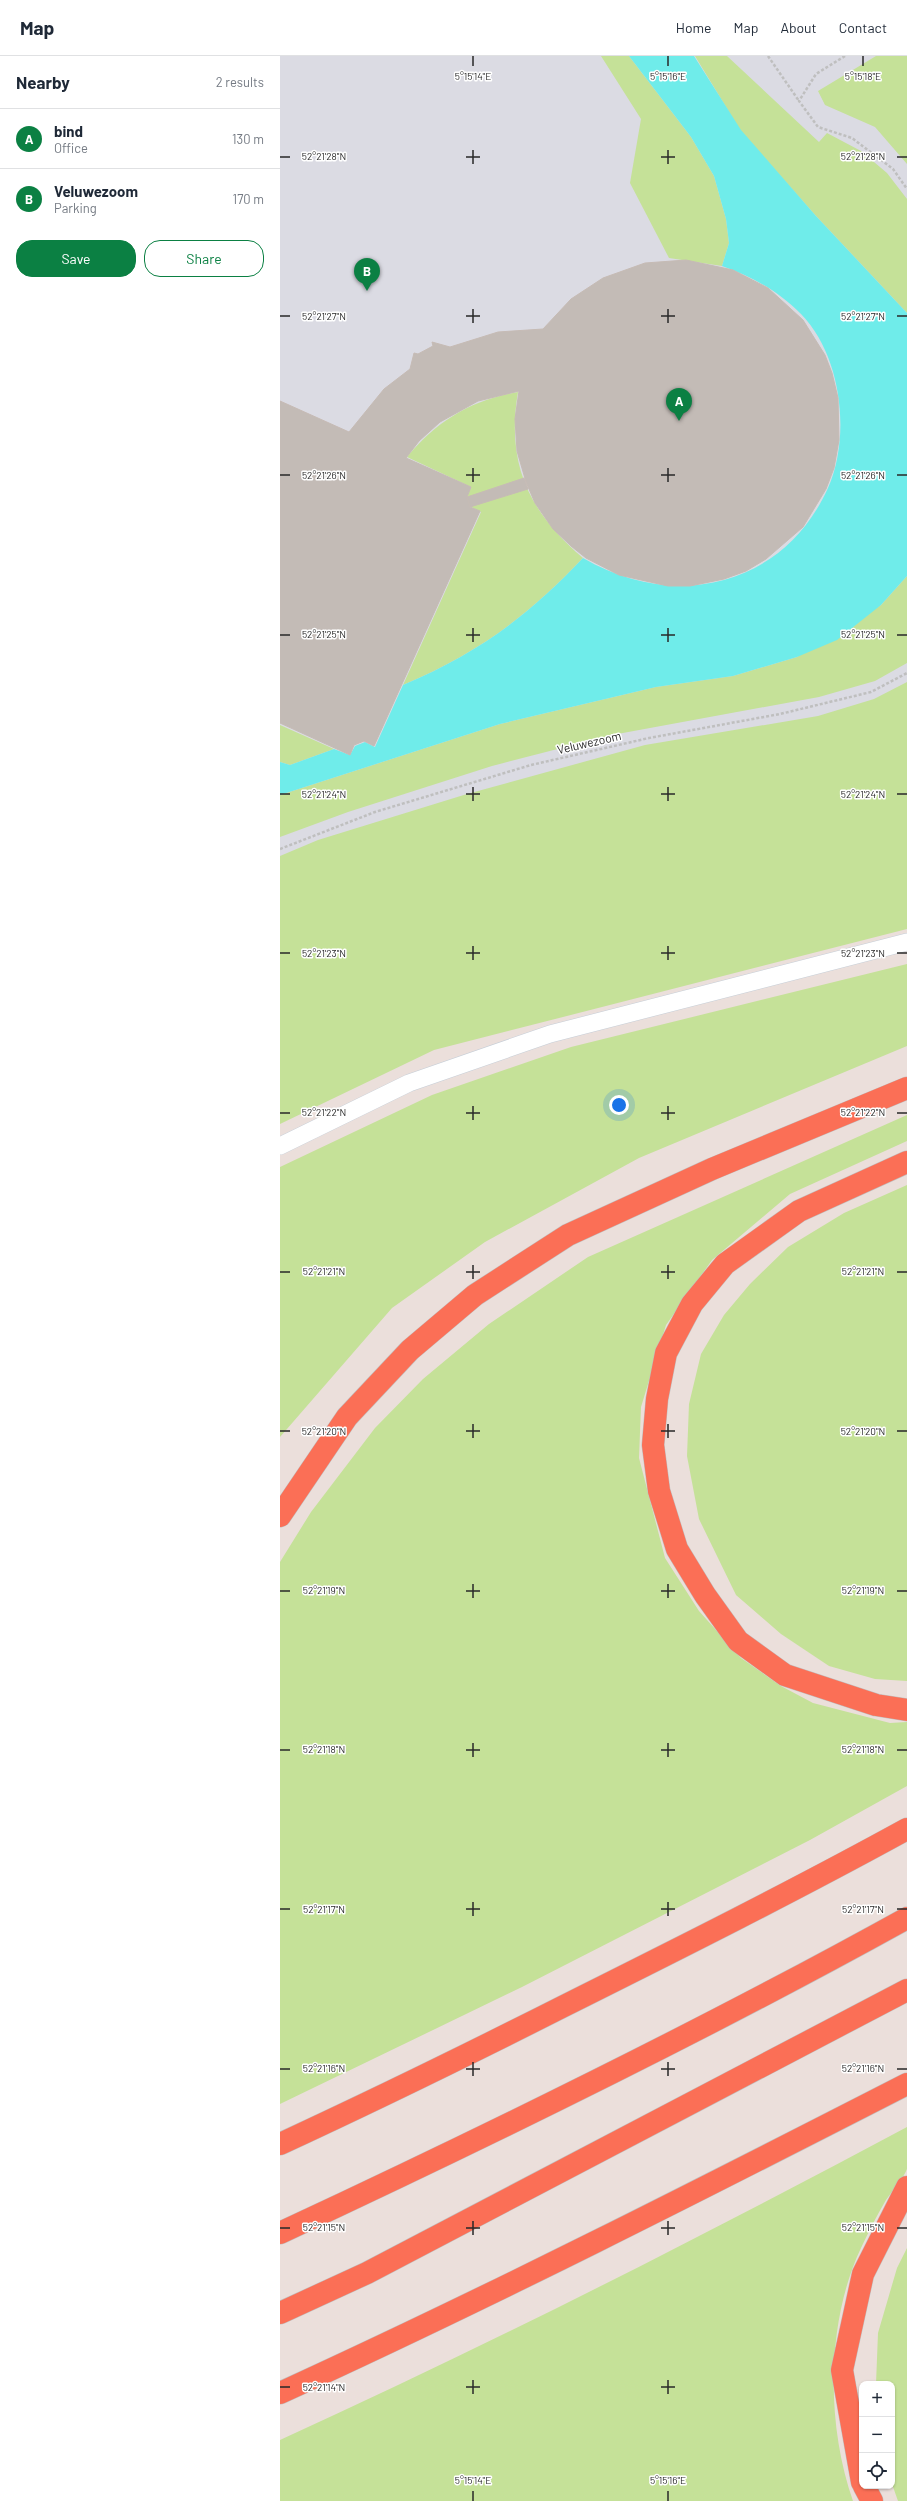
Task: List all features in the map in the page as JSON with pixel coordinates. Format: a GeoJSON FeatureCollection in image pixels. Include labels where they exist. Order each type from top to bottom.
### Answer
{"type":"FeatureCollection","features":[{"type":"Feature","properties":{"kind":"highway"},"geometry":{"type":"LineString","coordinates":[[280,1516],[347,1417],[410,1350],[475,1295],[568,1235],[712,1169],[907,1088]]}},
{"type":"Feature","properties":{"kind":"highway"},"geometry":{"type":"LineString","coordinates":[[907,1162],[799,1211],[725,1264],[692,1304],[666,1353],[657,1400],[653,1445],[659,1491],[677,1549],[705,1595],[738,1642],[785,1675],[876,1705],[907,1710]]}},
{"type":"Feature","properties":{"kind":"highway"},"geometry":{"type":"LineString","coordinates":[[280,2144],[367,2104],[808,1884],[907,1829]]}},
{"type":"Feature","properties":{"kind":"highway"},"geometry":{"type":"LineString","coordinates":[[280,2234],[394,2180],[669,2044],[907,1918]]}},
{"type":"Feature","properties":{"kind":"highway"},"geometry":{"type":"LineString","coordinates":[[280,2312],[367,2273],[907,1990]]}},
{"type":"Feature","properties":{"kind":"highway"},"geometry":{"type":"LineString","coordinates":[[280,2393],[398,2339],[711,2185],[907,2084]]}},
{"type":"Feature","properties":{"kind":"highway"},"geometry":{"type":"LineString","coordinates":[[859,2465],[842,2370],[863,2274],[907,2187]]}},
{"type":"Feature","properties":{"kind":"highway"},"geometry":{"type":"LineString","coordinates":[[866,2489],[872,2501]]}},
{"type":"Feature","properties":{"kind":"lane"},"geometry":{"type":"LineString","coordinates":[[280,1146],[409,1084],[550,1034],[907,942]]}},
{"type":"Feature","properties":{"kind":"path"},"geometry":{"type":"LineString","coordinates":[[768,56],[818,127],[852,138],[893,169],[907,189]]}},
{"type":"Feature","properties":{"kind":"path"},"geometry":{"type":"LineString","coordinates":[[799,101],[816,74],[845,56]]}},
{"type":"Feature","properties":{"kind":"path","name":"Veluwezoom"},"geometry":{"type":"LineString","coordinates":[[280,849],[375,812],[531,765],[649,738],[780,714],[864,694],[907,673]]}},
{"type":"Feature","properties":{"kind":"shaded area"},"geometry":{"type":"Polygon","coordinates":[[[280,56],[907,56],[907,743],[280,908],[280,56]]]}},
{"type":"Feature","properties":{"kind":"green space"},"geometry":{"type":"Polygon","coordinates":[[[601,56],[629,56],[691,137],[714,176],[726,219],[729,243],[722,266],[669,258],[630,183],[641,119],[601,56]]]}},
{"type":"Feature","properties":{"kind":"green space"},"geometry":{"type":"Polygon","coordinates":[[[695,56],[727,56],[819,142],[827,133],[861,151],[887,173],[907,199],[907,313],[816,216],[740,130],[695,56]]]}},
{"type":"Feature","properties":{"kind":"green space"},"geometry":{"type":"Polygon","coordinates":[[[876,56],[907,56],[907,164],[875,127],[825,105],[818,91],[876,56]]]}},
{"type":"Feature","properties":{"kind":"green space"},"geometry":{"type":"Polygon","coordinates":[[[518,392],[515,418],[515,441],[525,484],[535,504],[548,522],[583,558],[542,598],[500,632],[455,660],[403,685],[481,512],[471,507],[467,497],[471,487],[407,457],[430,433],[456,414],[485,400],[518,392]]]}},
{"type":"Feature","properties":{"kind":"green space"},"geometry":{"type":"Polygon","coordinates":[[[907,576],[907,663],[875,681],[819,697],[612,735],[492,766],[348,812],[280,837],[280,795],[500,724],[656,687],[733,676],[797,657],[881,605],[907,576]]]}},
{"type":"Feature","properties":{"kind":"green space"},"geometry":{"type":"Polygon","coordinates":[[[907,682],[907,929],[434,1050],[280,1124],[280,856],[318,840],[467,794],[645,745],[818,716],[874,699],[907,682]]]}},
{"type":"Feature","properties":{"kind":"green space"},"geometry":{"type":"Polygon","coordinates":[[[280,725],[334,749],[290,765],[280,762],[280,725]]]}},
{"type":"Feature","properties":{"kind":"green space"},"geometry":{"type":"Polygon","coordinates":[[[907,964],[907,1046],[639,1158],[485,1242],[392,1308],[280,1437],[280,1167],[432,1095],[571,1047],[907,964]]]}},
{"type":"Feature","properties":{"kind":"green space"},"geometry":{"type":"Polygon","coordinates":[[[907,1115],[907,1141],[790,1194],[712,1260],[666,1325],[641,1407],[639,1458],[665,1558],[699,1611],[741,1658],[781,1686],[813,1703],[890,1723],[907,1722],[907,1786],[810,1840],[522,1987],[280,2104],[280,1562],[311,1512],[375,1428],[423,1379],[489,1324],[588,1257],[907,1115]]]}},
{"type":"Feature","properties":{"kind":"green space"},"geometry":{"type":"Polygon","coordinates":[[[907,1185],[907,1681],[875,1679],[829,1666],[781,1634],[736,1595],[699,1519],[687,1456],[689,1404],[701,1354],[724,1315],[750,1284],[788,1247],[844,1213],[907,1185]]]}},
{"type":"Feature","properties":{"kind":"green space"},"geometry":{"type":"Polygon","coordinates":[[[907,2127],[907,2169],[886,2200],[861,2248],[850,2277],[841,2308],[836,2340],[834,2407],[844,2471],[853,2501],[280,2501],[280,2440],[439,2366],[518,2327],[752,2209],[907,2127]]]}},
{"type":"Feature","properties":{"kind":"green space"},"geometry":{"type":"Polygon","coordinates":[[[907,2248],[907,2501],[898,2501],[894,2489],[895,2489],[895,2381],[876,2381],[878,2333],[897,2268],[907,2248]]]}},
{"type":"Feature","properties":{"kind":"water"},"geometry":{"type":"Polygon","coordinates":[[[629,56],[694,56],[741,130],[816,216],[907,313],[907,576],[881,605],[837,640],[797,657],[733,676],[656,687],[500,724],[280,795],[280,762],[290,765],[334,749],[350,755],[355,746],[365,742],[375,747],[403,685],[455,660],[500,632],[542,598],[583,558],[618,574],[653,583],[688,586],[722,580],[754,568],[783,549],[808,522],[828,488],[835,467],[839,445],[840,421],[834,374],[826,352],[815,331],[801,314],[783,298],[755,280],[722,266],[729,243],[726,219],[714,176],[691,137],[629,56]]]}},
{"type":"Feature","properties":{"kind":"building"},"geometry":{"type":"Polygon","coordinates":[[[686,260],[733,270],[768,288],[803,320],[825,355],[832,373],[838,398],[839,440],[834,468],[826,489],[803,527],[766,559],[746,571],[724,579],[690,586],[668,586],[619,575],[586,558],[571,546],[553,529],[535,503],[526,482],[517,451],[515,419],[519,391],[478,401],[440,422],[419,441],[406,458],[471,487],[467,497],[470,507],[480,511],[374,746],[364,741],[354,745],[350,755],[280,723],[280,401],[349,432],[384,389],[410,369],[414,353],[418,354],[433,346],[432,342],[450,347],[498,332],[543,329],[571,299],[603,278],[645,263],[686,260]]]}},
{"type":"Feature","properties":{"kind":"building"},"geometry":{"type":"Polygon","coordinates":[[[524,478],[528,489],[470,507],[467,497],[524,478]]]}},
{"type":"Feature","properties":{"kind":"place","name":"Veluwezoom"},"geometry":{"type":"Point","coordinates":[367,291]}},
{"type":"Feature","properties":{"kind":"place","name":"bind"},"geometry":{"type":"Point","coordinates":[679,421]}}]}
